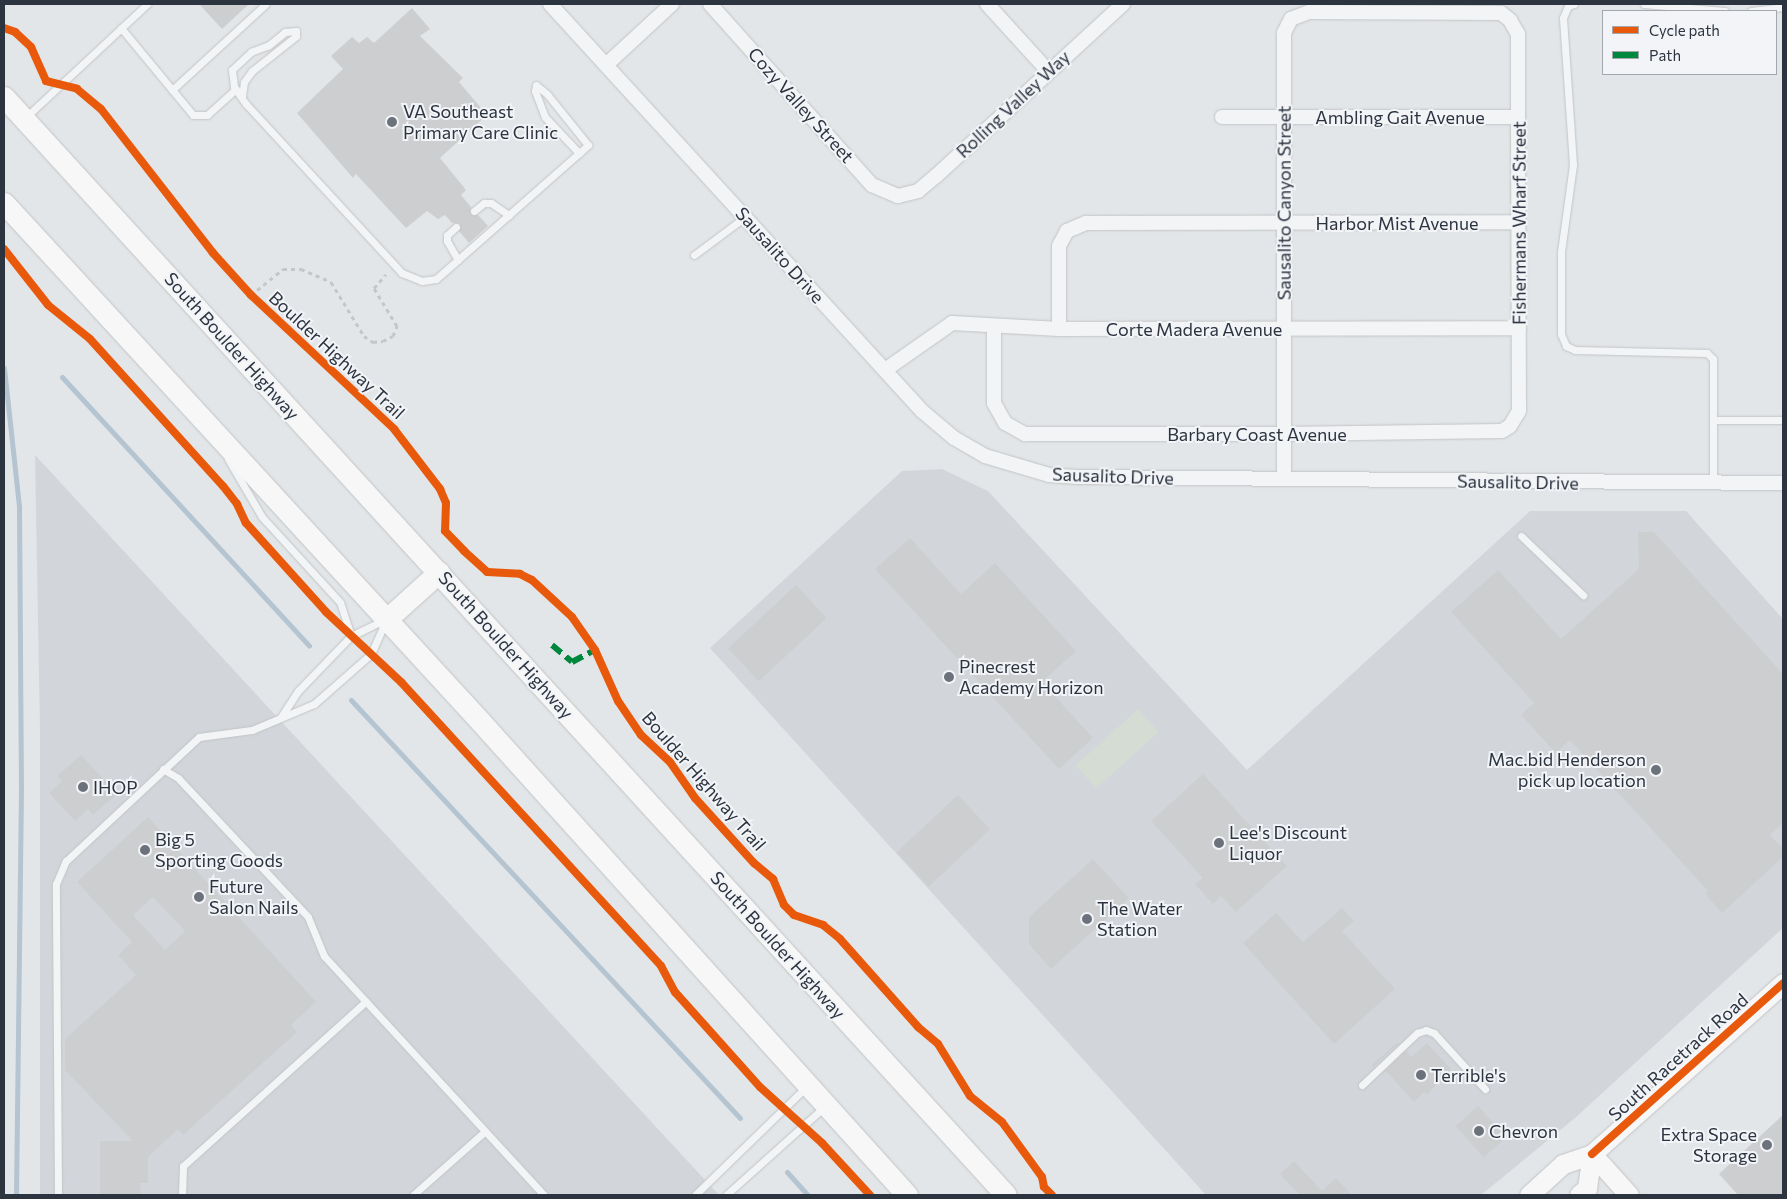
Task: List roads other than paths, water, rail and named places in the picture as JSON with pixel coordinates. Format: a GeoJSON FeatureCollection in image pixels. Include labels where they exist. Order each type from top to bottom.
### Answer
{"type":"FeatureCollection","features":[{"type":"Feature","properties":{"kind":"main road","name":"South Boulder Highway"},"geometry":{"type":"LineString","coordinates":[[4,97],[1006,1195]]}},
{"type":"Feature","properties":{"kind":"main road"},"geometry":{"type":"LineString","coordinates":[[4,203],[387,619],[907,1195]]}},
{"type":"Feature","properties":{"kind":"main road"},"geometry":{"type":"LineString","coordinates":[[387,619],[439,572]]}},
{"type":"Feature","properties":{"kind":"main road","name":"South Racetrack Road"},"geometry":{"type":"LineString","coordinates":[[1529,1195],[1563,1164],[1592,1154],[1783,983]]}},
{"type":"Feature","properties":{"kind":"main road"},"geometry":{"type":"LineString","coordinates":[[1578,1195],[1586,1188],[1592,1154]]}},
{"type":"Feature","properties":{"kind":"main road"},"geometry":{"type":"LineString","coordinates":[[1592,1154],[1629,1195]]}},
{"type":"Feature","properties":{"kind":"street","name":"Sausalito Drive"},"geometry":{"type":"LineString","coordinates":[[550,4],[922,411],[954,438],[985,456],[1017,468],[1076,477],[1783,484]]}},
{"type":"Feature","properties":{"kind":"street"},"geometry":{"type":"LineString","coordinates":[[606,65],[672,4]]}},
{"type":"Feature","properties":{"kind":"street","name":"Cozy Valley Street"},"geometry":{"type":"LineString","coordinates":[[710,4],[872,185],[898,196]]}},
{"type":"Feature","properties":{"kind":"street"},"geometry":{"type":"LineString","coordinates":[[987,4],[1048,72]]}},
{"type":"Feature","properties":{"kind":"street","name":"Rolling Valley Way"},"geometry":{"type":"LineString","coordinates":[[898,196],[918,191],[936,176],[1123,4]]}},
{"type":"Feature","properties":{"kind":"street","name":"Sausalito Canyon Street"},"geometry":{"type":"LineString","coordinates":[[1284,478],[1284,33],[1291,19],[1319,12],[1501,13],[1510,20]]}},
{"type":"Feature","properties":{"kind":"street","name":"Fishermans Wharf Street"},"geometry":{"type":"LineString","coordinates":[[1510,20],[1518,34],[1519,222],[1519,411],[1510,426]]}},
{"type":"Feature","properties":{"kind":"street","name":"Ambling Gait Avenue"},"geometry":{"type":"LineString","coordinates":[[1222,117],[1518,116]]}},
{"type":"Feature","properties":{"kind":"street","name":"Harbor Mist Avenue"},"geometry":{"type":"LineString","coordinates":[[1058,329],[1059,246],[1067,231],[1086,224],[1519,222]]}},
{"type":"Feature","properties":{"kind":"street","name":"Corte Madera Avenue"},"geometry":{"type":"LineString","coordinates":[[885,370],[944,327],[952,324],[1058,329],[1519,328]]}},
{"type":"Feature","properties":{"kind":"street","name":"Barbary Coast Avenue"},"geometry":{"type":"LineString","coordinates":[[994,326],[994,404],[1005,423],[1025,434],[1502,432],[1510,426]]}},
{"type":"Feature","properties":{"kind":"lane"},"geometry":{"type":"LineString","coordinates":[[24,119],[148,4]]}},
{"type":"Feature","properties":{"kind":"lane"},"geometry":{"type":"LineString","coordinates":[[172,90],[266,4]]}},
{"type":"Feature","properties":{"kind":"lane"},"geometry":{"type":"LineString","coordinates":[[1574,4],[1568,6],[1563,18],[1573,165],[1561,252],[1561,334],[1566,346],[1575,350],[1707,353],[1713,359],[1714,370],[1713,483]]}},
{"type":"Feature","properties":{"kind":"lane"},"geometry":{"type":"LineString","coordinates":[[1644,4],[1714,10]]}},
{"type":"Feature","properties":{"kind":"lane"},"geometry":{"type":"LineString","coordinates":[[1759,10],[1783,7]]}},
{"type":"Feature","properties":{"kind":"lane"},"geometry":{"type":"LineString","coordinates":[[121,28],[193,116],[206,115],[236,89]]}},
{"type":"Feature","properties":{"kind":"lane"},"geometry":{"type":"LineString","coordinates":[[242,96],[244,82],[252,72],[296,36],[296,31],[285,32],[239,63],[232,70],[231,80],[246,104],[402,274],[422,281],[436,279],[588,145],[548,94],[536,85],[535,91],[545,117],[579,152]]}},
{"type":"Feature","properties":{"kind":"lane"},"geometry":{"type":"LineString","coordinates":[[474,211],[484,203],[491,203],[509,215]]}},
{"type":"Feature","properties":{"kind":"lane"},"geometry":{"type":"LineString","coordinates":[[694,255],[745,217]]}},
{"type":"Feature","properties":{"kind":"lane"},"geometry":{"type":"LineString","coordinates":[[456,227],[447,235],[447,241],[458,260]]}},
{"type":"Feature","properties":{"kind":"lane"},"geometry":{"type":"LineString","coordinates":[[1714,420],[1783,420]]}},
{"type":"Feature","properties":{"kind":"lane"},"geometry":{"type":"LineString","coordinates":[[206,423],[262,517],[340,602],[351,636]]}},
{"type":"Feature","properties":{"kind":"lane"},"geometry":{"type":"LineString","coordinates":[[1521,536],[1583,595]]}},
{"type":"Feature","properties":{"kind":"lane"},"geometry":{"type":"LineString","coordinates":[[280,718],[298,691],[351,636],[387,619]]}},
{"type":"Feature","properties":{"kind":"lane"},"geometry":{"type":"LineString","coordinates":[[58,1195],[56,884],[66,861],[75,850],[199,737],[252,730],[314,704],[371,654],[387,619]]}},
{"type":"Feature","properties":{"kind":"lane"},"geometry":{"type":"LineString","coordinates":[[163,769],[178,778],[308,917],[324,956],[544,1195]]}},
{"type":"Feature","properties":{"kind":"lane"},"geometry":{"type":"LineString","coordinates":[[182,1195],[183,1166],[366,1002]]}},
{"type":"Feature","properties":{"kind":"lane"},"geometry":{"type":"LineString","coordinates":[[1362,1085],[1417,1033],[1426,1030],[1434,1033],[1485,1089]]}},
{"type":"Feature","properties":{"kind":"lane"},"geometry":{"type":"LineString","coordinates":[[695,1195],[807,1086]]}},
{"type":"Feature","properties":{"kind":"lane"},"geometry":{"type":"LineString","coordinates":[[726,1195],[825,1105]]}},
{"type":"Feature","properties":{"kind":"lane"},"geometry":{"type":"LineString","coordinates":[[413,1195],[485,1131]]}},
{"type":"Feature","properties":{"kind":"waterway"},"geometry":{"type":"LineString","coordinates":[[4,368],[19,506],[21,788],[16,1195]]}},
{"type":"Feature","properties":{"kind":"waterway"},"geometry":{"type":"LineString","coordinates":[[62,377],[309,646]]}},
{"type":"Feature","properties":{"kind":"waterway"},"geometry":{"type":"LineString","coordinates":[[351,700],[740,1118]]}},
{"type":"Feature","properties":{"kind":"waterway"},"geometry":{"type":"LineString","coordinates":[[787,1172],[808,1195]]}},
{"type":"Feature","properties":{"kind":"place","name":"VA Southeast Primary Care Clinic"},"geometry":{"type":"Point","coordinates":[392,122]}},
{"type":"Feature","properties":{"kind":"place","name":"Pinecrest Academy Horizon"},"geometry":{"type":"Point","coordinates":[949,677]}},
{"type":"Feature","properties":{"kind":"place","name":"Mac.bid Henderson pick up location"},"geometry":{"type":"Point","coordinates":[1656,770]}},
{"type":"Feature","properties":{"kind":"place","name":"IHOP"},"geometry":{"type":"Point","coordinates":[83,787]}},
{"type":"Feature","properties":{"kind":"place","name":"Lee's Discount Liquor"},"geometry":{"type":"Point","coordinates":[1219,843]}},
{"type":"Feature","properties":{"kind":"place","name":"Big 5 Sporting Goods"},"geometry":{"type":"Point","coordinates":[145,850]}},
{"type":"Feature","properties":{"kind":"place","name":"Future Salon Nails"},"geometry":{"type":"Point","coordinates":[199,897]}},
{"type":"Feature","properties":{"kind":"place","name":"The Water Station"},"geometry":{"type":"Point","coordinates":[1087,919]}},
{"type":"Feature","properties":{"kind":"place","name":"Terrible's"},"geometry":{"type":"Point","coordinates":[1421,1075]}},
{"type":"Feature","properties":{"kind":"place","name":"Chevron"},"geometry":{"type":"Point","coordinates":[1479,1131]}},
{"type":"Feature","properties":{"kind":"place","name":"Extra Space Storage"},"geometry":{"type":"Point","coordinates":[1767,1145]}}]}
